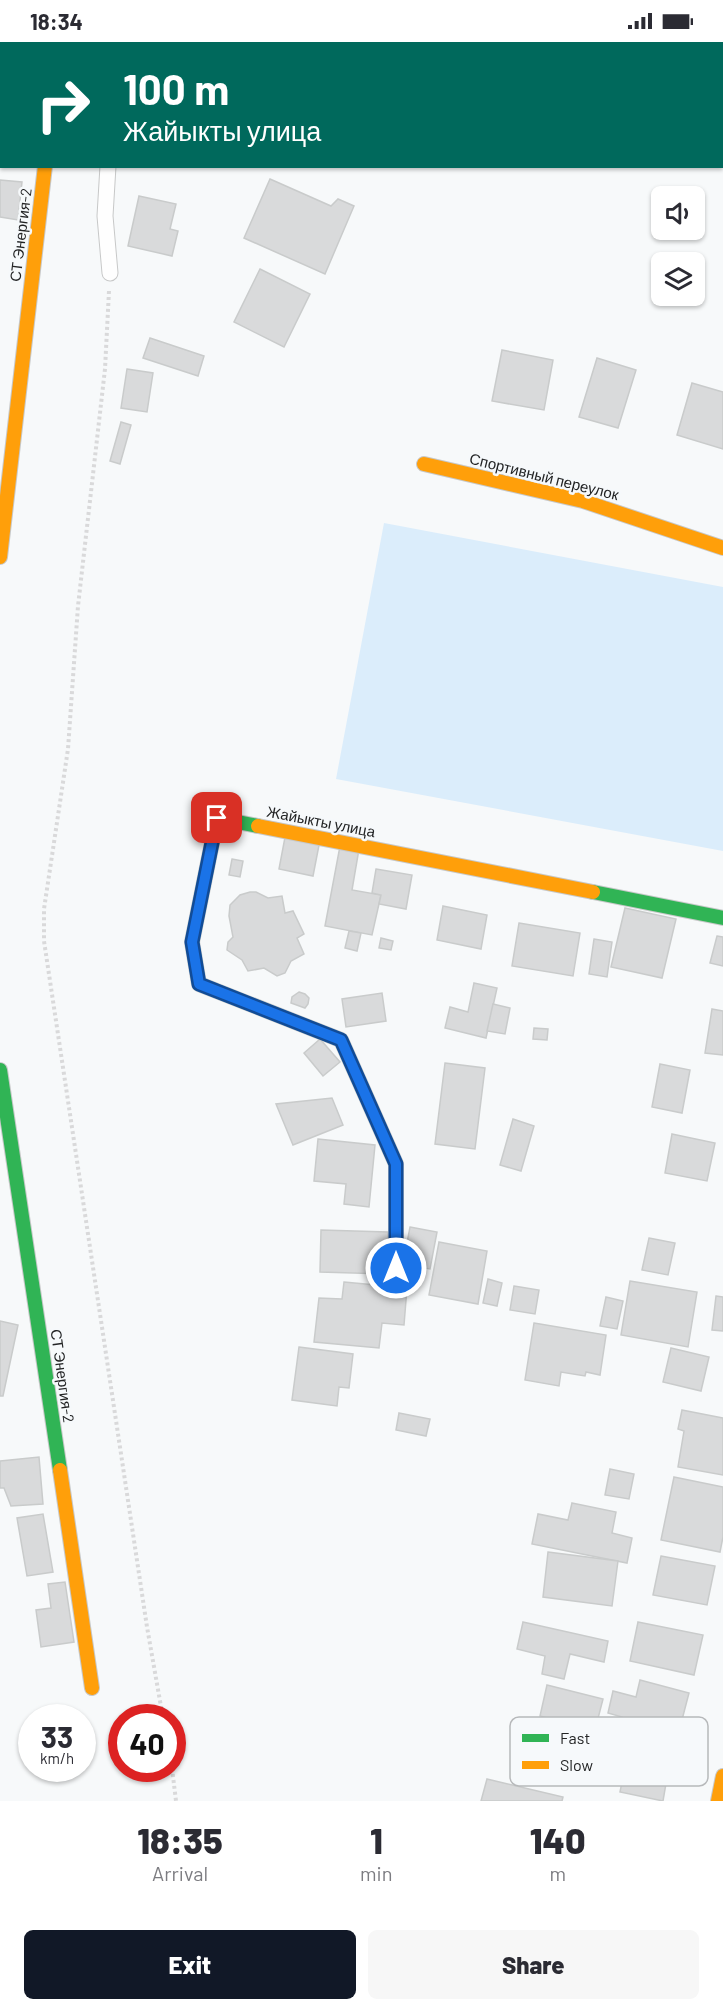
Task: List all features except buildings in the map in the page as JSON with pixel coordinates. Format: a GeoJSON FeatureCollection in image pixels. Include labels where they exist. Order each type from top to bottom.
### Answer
{"type":"FeatureCollection","features":[{"type":"Feature","properties":{"kind":"street","name":"СТ Энергия-2"},"geometry":{"type":"LineString","coordinates":[[0,557],[45,168]]}},
{"type":"Feature","properties":{"kind":"street","name":"Спортивный переулок"},"geometry":{"type":"LineString","coordinates":[[424,464],[583,501],[723,548]]}},
{"type":"Feature","properties":{"kind":"street","name":"Жайыкты улица"},"geometry":{"type":"LineString","coordinates":[[396,1268],[396,1164],[341,1040],[199,984],[192,942],[217,818],[723,918]]}},
{"type":"Feature","properties":{"kind":"street","name":"СТ Энергия-2"},"geometry":{"type":"LineString","coordinates":[[0,1070],[92,1688]]}},
{"type":"Feature","properties":{"kind":"street"},"geometry":{"type":"LineString","coordinates":[[718,1801],[723,1776]]}},
{"type":"Feature","properties":{"kind":"lane"},"geometry":{"type":"LineString","coordinates":[[108,168],[105,216],[110,273]]}},
{"type":"Feature","properties":{"kind":"path"},"geometry":{"type":"LineString","coordinates":[[110,273],[105,369],[78,606],[68,749],[44,909],[44,941],[161,1704]]}},
{"type":"Feature","properties":{"kind":"path"},"geometry":{"type":"LineString","coordinates":[[174,1782],[176,1801]]}},
{"type":"Feature","properties":{"kind":"shaded area"},"geometry":{"type":"Polygon","coordinates":[[[384,523],[723,587],[723,851],[336,779],[384,523]]]}},
{"type":"Feature","properties":{"kind":"traffic: fast"},"geometry":{"type":"LineString","coordinates":[[258,826],[217,818],[192,942],[199,984],[341,1040],[396,1164],[396,1268]]}},
{"type":"Feature","properties":{"kind":"traffic: fast"},"geometry":{"type":"LineString","coordinates":[[593,892],[723,918]]}},
{"type":"Feature","properties":{"kind":"traffic: fast"},"geometry":{"type":"LineString","coordinates":[[0,1070],[60,1470]]}},
{"type":"Feature","properties":{"kind":"traffic: slow"},"geometry":{"type":"LineString","coordinates":[[0,557],[45,168]]}},
{"type":"Feature","properties":{"kind":"traffic: slow"},"geometry":{"type":"LineString","coordinates":[[424,464],[583,501],[723,548]]}},
{"type":"Feature","properties":{"kind":"traffic: slow"},"geometry":{"type":"LineString","coordinates":[[258,826],[593,892]]}},
{"type":"Feature","properties":{"kind":"traffic: slow"},"geometry":{"type":"LineString","coordinates":[[60,1470],[92,1688]]}},
{"type":"Feature","properties":{"kind":"traffic: slow"},"geometry":{"type":"LineString","coordinates":[[718,1801],[723,1776]]}},
{"type":"Feature","properties":{"kind":"route"},"geometry":{"type":"LineString","coordinates":[[217,818],[192,942],[199,984],[341,1040],[396,1164],[396,1268]]}}]}
